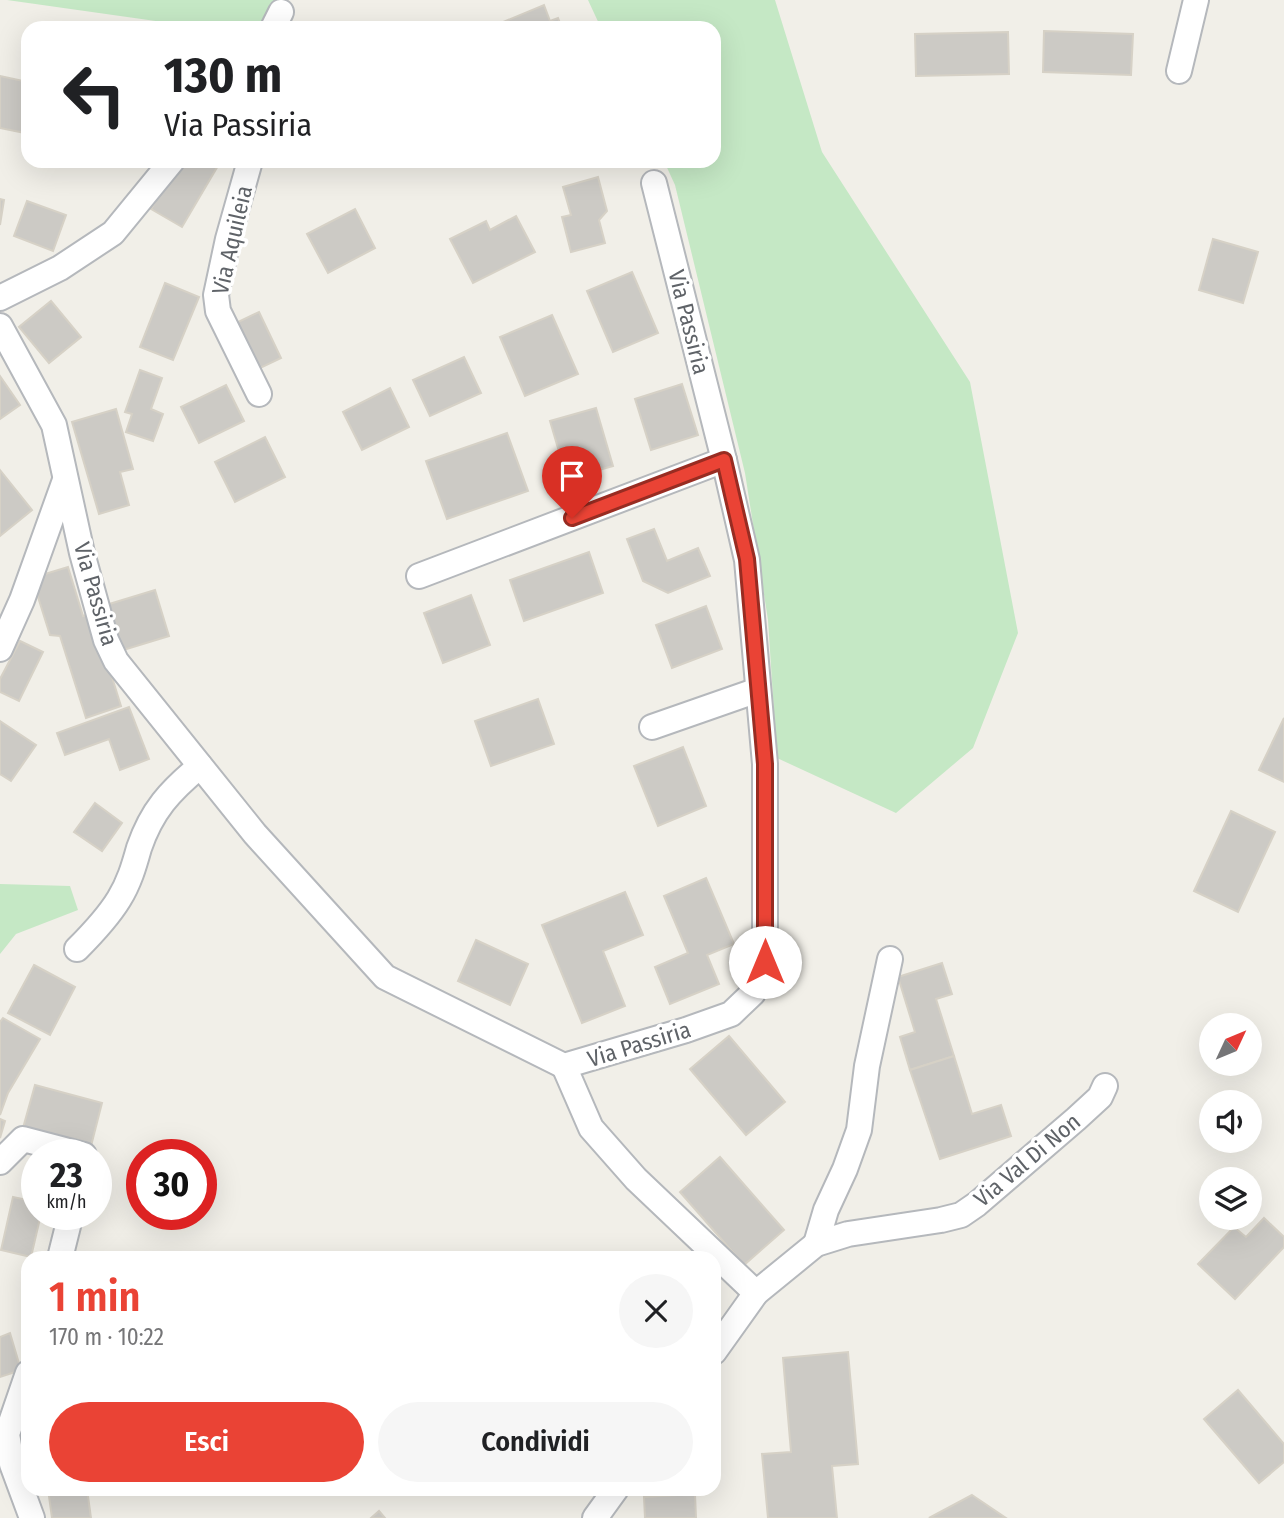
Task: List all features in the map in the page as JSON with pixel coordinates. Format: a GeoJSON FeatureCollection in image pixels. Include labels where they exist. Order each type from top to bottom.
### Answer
{"type":"FeatureCollection","features":[{"type":"Feature","properties":{"kind":"street"},"geometry":{"type":"LineString","coordinates":[[1180,71],[1196,0]]}},
{"type":"Feature","properties":{"kind":"street"},"geometry":{"type":"LineString","coordinates":[[0,298],[60,268],[113,233],[166,168]]}},
{"type":"Feature","properties":{"kind":"street","name":"Via Aquileia"},"geometry":{"type":"LineString","coordinates":[[248,168],[216,295],[218,311],[259,394]]}},
{"type":"Feature","properties":{"kind":"street","name":"Via Passiria"},"geometry":{"type":"LineString","coordinates":[[0,327],[54,425],[82,553],[106,640],[116,661],[255,834],[385,978],[564,1066],[686,1030],[731,1013],[753,993],[765,962],[765,764],[747,559],[654,183]]}},
{"type":"Feature","properties":{"kind":"street"},"geometry":{"type":"LineString","coordinates":[[419,576],[724,460]]}},
{"type":"Feature","properties":{"kind":"street","name":"Via Passiria"},"geometry":{"type":"LineString","coordinates":[[0,649],[22,600],[66,478]]}},
{"type":"Feature","properties":{"kind":"street"},"geometry":{"type":"LineString","coordinates":[[652,727],[758,690]]}},
{"type":"Feature","properties":{"kind":"street"},"geometry":{"type":"LineString","coordinates":[[77,949],[119,899],[133,871],[152,818],[166,797],[200,765]]}},
{"type":"Feature","properties":{"kind":"street"},"geometry":{"type":"LineString","coordinates":[[816,1244],[826,1210],[845,1169],[859,1129],[867,1066],[890,959]]}},
{"type":"Feature","properties":{"kind":"street"},"geometry":{"type":"LineString","coordinates":[[564,1066],[591,1128],[636,1179],[712,1251]]}},
{"type":"Feature","properties":{"kind":"street","name":"Via Val Di Non"},"geometry":{"type":"LineString","coordinates":[[721,1342],[756,1293],[816,1244],[848,1234],[961,1215],[1076,1119],[1100,1097],[1105,1086]]}},
{"type":"Feature","properties":{"kind":"street"},"geometry":{"type":"LineString","coordinates":[[0,1162],[21,1141]]}},
{"type":"Feature","properties":{"kind":"street"},"geometry":{"type":"LineString","coordinates":[[63,1251],[67,1230]]}},
{"type":"Feature","properties":{"kind":"street"},"geometry":{"type":"LineString","coordinates":[[721,1260],[756,1293]]}},
{"type":"Feature","properties":{"kind":"street"},"geometry":{"type":"LineString","coordinates":[[21,1389],[4,1429],[21,1488]]}},
{"type":"Feature","properties":{"kind":"street"},"geometry":{"type":"LineString","coordinates":[[24,1496],[32,1518]]}},
{"type":"Feature","properties":{"kind":"street"},"geometry":{"type":"LineString","coordinates":[[595,1518],[611,1496]]}},
{"type":"Feature","properties":{"kind":"green space"},"geometry":{"type":"Polygon","coordinates":[[[7,0],[280,0],[262,21],[156,21],[7,0]]]}},
{"type":"Feature","properties":{"kind":"green space"},"geometry":{"type":"Polygon","coordinates":[[[588,0],[775,0],[822,152],[970,382],[1018,633],[973,748],[896,813],[777,758],[768,620],[745,473],[675,185],[667,168],[721,168],[721,21],[598,21],[588,0]]]}},
{"type":"Feature","properties":{"kind":"green space"},"geometry":{"type":"Polygon","coordinates":[[[0,884],[70,886],[78,910],[16,934],[0,954],[0,884]]]}},
{"type":"Feature","properties":{"kind":"building"},"geometry":{"type":"Polygon","coordinates":[[[544,5],[550,21],[506,21],[544,5]]]}},
{"type":"Feature","properties":{"kind":"building"},"geometry":{"type":"Polygon","coordinates":[[[1044,31],[1133,34],[1131,75],[1043,72],[1044,31]]]}},
{"type":"Feature","properties":{"kind":"building"},"geometry":{"type":"Polygon","coordinates":[[[1008,32],[1009,74],[916,76],[915,34],[1008,32]]]}},
{"type":"Feature","properties":{"kind":"building"},"geometry":{"type":"Polygon","coordinates":[[[0,76],[21,80],[21,132],[0,128],[0,76]]]}},
{"type":"Feature","properties":{"kind":"building"},"geometry":{"type":"Polygon","coordinates":[[[175,168],[217,168],[182,227],[151,209],[175,168]]]}},
{"type":"Feature","properties":{"kind":"building"},"geometry":{"type":"Polygon","coordinates":[[[598,177],[607,211],[599,220],[605,243],[571,252],[562,217],[571,215],[563,187],[598,177]]]}},
{"type":"Feature","properties":{"kind":"building"},"geometry":{"type":"Polygon","coordinates":[[[0,199],[4,200],[0,225],[0,199]]]}},
{"type":"Feature","properties":{"kind":"building"},"geometry":{"type":"Polygon","coordinates":[[[27,201],[66,215],[53,251],[14,236],[27,201]]]}},
{"type":"Feature","properties":{"kind":"building"},"geometry":{"type":"Polygon","coordinates":[[[355,209],[375,248],[328,273],[307,234],[355,209]]]}},
{"type":"Feature","properties":{"kind":"building"},"geometry":{"type":"Polygon","coordinates":[[[516,216],[535,252],[473,283],[450,239],[486,221],[490,230],[516,216]]]}},
{"type":"Feature","properties":{"kind":"building"},"geometry":{"type":"Polygon","coordinates":[[[1213,239],[1258,252],[1243,303],[1199,290],[1213,239]]]}},
{"type":"Feature","properties":{"kind":"building"},"geometry":{"type":"Polygon","coordinates":[[[632,272],[658,333],[613,352],[587,291],[632,272]]]}},
{"type":"Feature","properties":{"kind":"building"},"geometry":{"type":"Polygon","coordinates":[[[165,283],[199,297],[173,360],[140,347],[165,283]]]}},
{"type":"Feature","properties":{"kind":"building"},"geometry":{"type":"Polygon","coordinates":[[[51,301],[81,337],[49,363],[19,327],[51,301]]]}},
{"type":"Feature","properties":{"kind":"building"},"geometry":{"type":"Polygon","coordinates":[[[259,312],[281,358],[256,370],[234,324],[259,312]]]}},
{"type":"Feature","properties":{"kind":"building"},"geometry":{"type":"Polygon","coordinates":[[[552,315],[578,374],[525,396],[500,337],[552,315]]]}},
{"type":"Feature","properties":{"kind":"building"},"geometry":{"type":"Polygon","coordinates":[[[464,357],[481,393],[430,416],[413,380],[464,357]]]}},
{"type":"Feature","properties":{"kind":"building"},"geometry":{"type":"Polygon","coordinates":[[[140,370],[162,378],[151,409],[163,414],[153,441],[126,432],[132,414],[125,412],[140,370]]]}},
{"type":"Feature","properties":{"kind":"building"},"geometry":{"type":"Polygon","coordinates":[[[0,376],[20,405],[0,419],[0,376]]]}},
{"type":"Feature","properties":{"kind":"building"},"geometry":{"type":"Polygon","coordinates":[[[682,384],[698,435],[651,450],[635,399],[682,384]]]}},
{"type":"Feature","properties":{"kind":"building"},"geometry":{"type":"Polygon","coordinates":[[[226,385],[244,421],[199,443],[181,407],[226,385]]]}},
{"type":"Feature","properties":{"kind":"building"},"geometry":{"type":"Polygon","coordinates":[[[390,388],[409,427],[362,450],[343,412],[390,388]]]}},
{"type":"Feature","properties":{"kind":"building"},"geometry":{"type":"Polygon","coordinates":[[[596,408],[613,466],[567,479],[550,421],[596,408]]]}},
{"type":"Feature","properties":{"kind":"building"},"geometry":{"type":"Polygon","coordinates":[[[116,409],[133,469],[120,472],[129,505],[99,514],[72,422],[116,409]]]}},
{"type":"Feature","properties":{"kind":"building"},"geometry":{"type":"Polygon","coordinates":[[[507,433],[528,491],[447,519],[426,461],[507,433]]]}},
{"type":"Feature","properties":{"kind":"building"},"geometry":{"type":"Polygon","coordinates":[[[265,437],[285,477],[235,502],[215,462],[265,437]]]}},
{"type":"Feature","properties":{"kind":"building"},"geometry":{"type":"Polygon","coordinates":[[[0,470],[32,510],[0,536],[0,470]]]}},
{"type":"Feature","properties":{"kind":"building"},"geometry":{"type":"Polygon","coordinates":[[[654,529],[667,561],[698,548],[710,576],[668,593],[643,581],[627,539],[654,529]]]}},
{"type":"Feature","properties":{"kind":"building"},"geometry":{"type":"Polygon","coordinates":[[[589,552],[603,593],[524,621],[510,580],[589,552]]]}},
{"type":"Feature","properties":{"kind":"building"},"geometry":{"type":"Polygon","coordinates":[[[68,567],[83,616],[92,613],[121,706],[86,718],[60,636],[50,635],[32,578],[68,567]]]}},
{"type":"Feature","properties":{"kind":"building"},"geometry":{"type":"Polygon","coordinates":[[[155,590],[169,636],[120,651],[106,605],[155,590]]]}},
{"type":"Feature","properties":{"kind":"building"},"geometry":{"type":"Polygon","coordinates":[[[471,595],[490,645],[443,663],[424,613],[471,595]]]}},
{"type":"Feature","properties":{"kind":"building"},"geometry":{"type":"Polygon","coordinates":[[[706,606],[722,649],[672,668],[656,625],[706,606]]]}},
{"type":"Feature","properties":{"kind":"building"},"geometry":{"type":"Polygon","coordinates":[[[20,641],[43,652],[19,701],[0,692],[0,679],[20,641]]]}},
{"type":"Feature","properties":{"kind":"building"},"geometry":{"type":"Polygon","coordinates":[[[538,699],[554,744],[491,766],[475,721],[538,699]]]}},
{"type":"Feature","properties":{"kind":"building"},"geometry":{"type":"Polygon","coordinates":[[[129,707],[149,759],[120,770],[109,739],[65,755],[57,733],[129,707]]]}},
{"type":"Feature","properties":{"kind":"building"},"geometry":{"type":"Polygon","coordinates":[[[1284,718],[1284,782],[1259,770],[1284,718]]]}},
{"type":"Feature","properties":{"kind":"building"},"geometry":{"type":"Polygon","coordinates":[[[0,721],[36,745],[11,781],[0,774],[0,721]]]}},
{"type":"Feature","properties":{"kind":"building"},"geometry":{"type":"Polygon","coordinates":[[[683,747],[706,806],[658,826],[634,766],[683,747]]]}},
{"type":"Feature","properties":{"kind":"building"},"geometry":{"type":"Polygon","coordinates":[[[95,803],[122,823],[102,851],[74,832],[95,803]]]}},
{"type":"Feature","properties":{"kind":"building"},"geometry":{"type":"Polygon","coordinates":[[[1231,811],[1275,832],[1238,912],[1194,891],[1231,811]]]}},
{"type":"Feature","properties":{"kind":"building"},"geometry":{"type":"Polygon","coordinates":[[[706,878],[734,944],[707,955],[719,984],[670,1004],[655,967],[688,953],[664,896],[706,878]]]}},
{"type":"Feature","properties":{"kind":"building"},"geometry":{"type":"Polygon","coordinates":[[[625,892],[643,935],[603,951],[625,1006],[582,1023],[542,925],[625,892]]]}},
{"type":"Feature","properties":{"kind":"building"},"geometry":{"type":"Polygon","coordinates":[[[476,940],[528,964],[510,1005],[458,981],[476,940]]]}},
{"type":"Feature","properties":{"kind":"building"},"geometry":{"type":"Polygon","coordinates":[[[942,963],[952,994],[936,999],[954,1056],[910,1070],[900,1037],[915,1032],[898,977],[942,963]]]}},
{"type":"Feature","properties":{"kind":"building"},"geometry":{"type":"Polygon","coordinates":[[[34,965],[75,987],[50,1035],[8,1013],[34,965]]]}},
{"type":"Feature","properties":{"kind":"building"},"geometry":{"type":"Polygon","coordinates":[[[3,1018],[40,1039],[8,1093],[0,1115],[0,1022],[3,1018]]]}},
{"type":"Feature","properties":{"kind":"building"},"geometry":{"type":"Polygon","coordinates":[[[729,1036],[785,1102],[746,1135],[690,1069],[729,1036]]]}},
{"type":"Feature","properties":{"kind":"building"},"geometry":{"type":"Polygon","coordinates":[[[954,1056],[972,1114],[1001,1105],[1011,1136],[940,1159],[910,1070],[954,1056]]]}},
{"type":"Feature","properties":{"kind":"building"},"geometry":{"type":"Polygon","coordinates":[[[35,1085],[102,1103],[93,1139],[65,1139],[23,1128],[35,1085]]]}},
{"type":"Feature","properties":{"kind":"building"},"geometry":{"type":"Polygon","coordinates":[[[0,1119],[5,1121],[0,1138],[0,1119]]]}},
{"type":"Feature","properties":{"kind":"building"},"geometry":{"type":"Polygon","coordinates":[[[720,1157],[784,1230],[744,1265],[680,1192],[720,1157]]]}},
{"type":"Feature","properties":{"kind":"building"},"geometry":{"type":"Polygon","coordinates":[[[13,1197],[21,1199],[21,1230],[37,1230],[32,1251],[21,1251],[21,1255],[1,1250],[13,1197]]]}},
{"type":"Feature","properties":{"kind":"building"},"geometry":{"type":"Polygon","coordinates":[[[1264,1218],[1284,1237],[1284,1247],[1235,1299],[1198,1264],[1231,1230],[1238,1230],[1246,1237],[1253,1230],[1262,1230],[1264,1218]]]}},
{"type":"Feature","properties":{"kind":"building"},"geometry":{"type":"Polygon","coordinates":[[[10,1333],[21,1370],[0,1377],[0,1337],[10,1333]]]}},
{"type":"Feature","properties":{"kind":"building"},"geometry":{"type":"Polygon","coordinates":[[[848,1352],[858,1464],[832,1466],[837,1518],[768,1518],[762,1454],[791,1452],[783,1358],[848,1352]]]}},
{"type":"Feature","properties":{"kind":"building"},"geometry":{"type":"Polygon","coordinates":[[[1238,1390],[1284,1444],[1284,1462],[1259,1483],[1204,1419],[1238,1390]]]}},
{"type":"Feature","properties":{"kind":"building"},"geometry":{"type":"Polygon","coordinates":[[[972,1495],[1006,1518],[929,1518],[972,1495]]]}},
{"type":"Feature","properties":{"kind":"building"},"geometry":{"type":"Polygon","coordinates":[[[49,1496],[88,1496],[91,1518],[52,1518],[49,1496]]]}},
{"type":"Feature","properties":{"kind":"building"},"geometry":{"type":"Polygon","coordinates":[[[695,1496],[696,1518],[645,1518],[644,1497],[695,1496]]]}},
{"type":"Feature","properties":{"kind":"building"},"geometry":{"type":"Polygon","coordinates":[[[379,1511],[385,1518],[371,1518],[379,1511]]]}},
{"type":"Feature","properties":{"kind":"route"},"geometry":{"type":"LineString","coordinates":[[572,518],[724,460],[747,559],[765,764],[765,962]]}}]}
